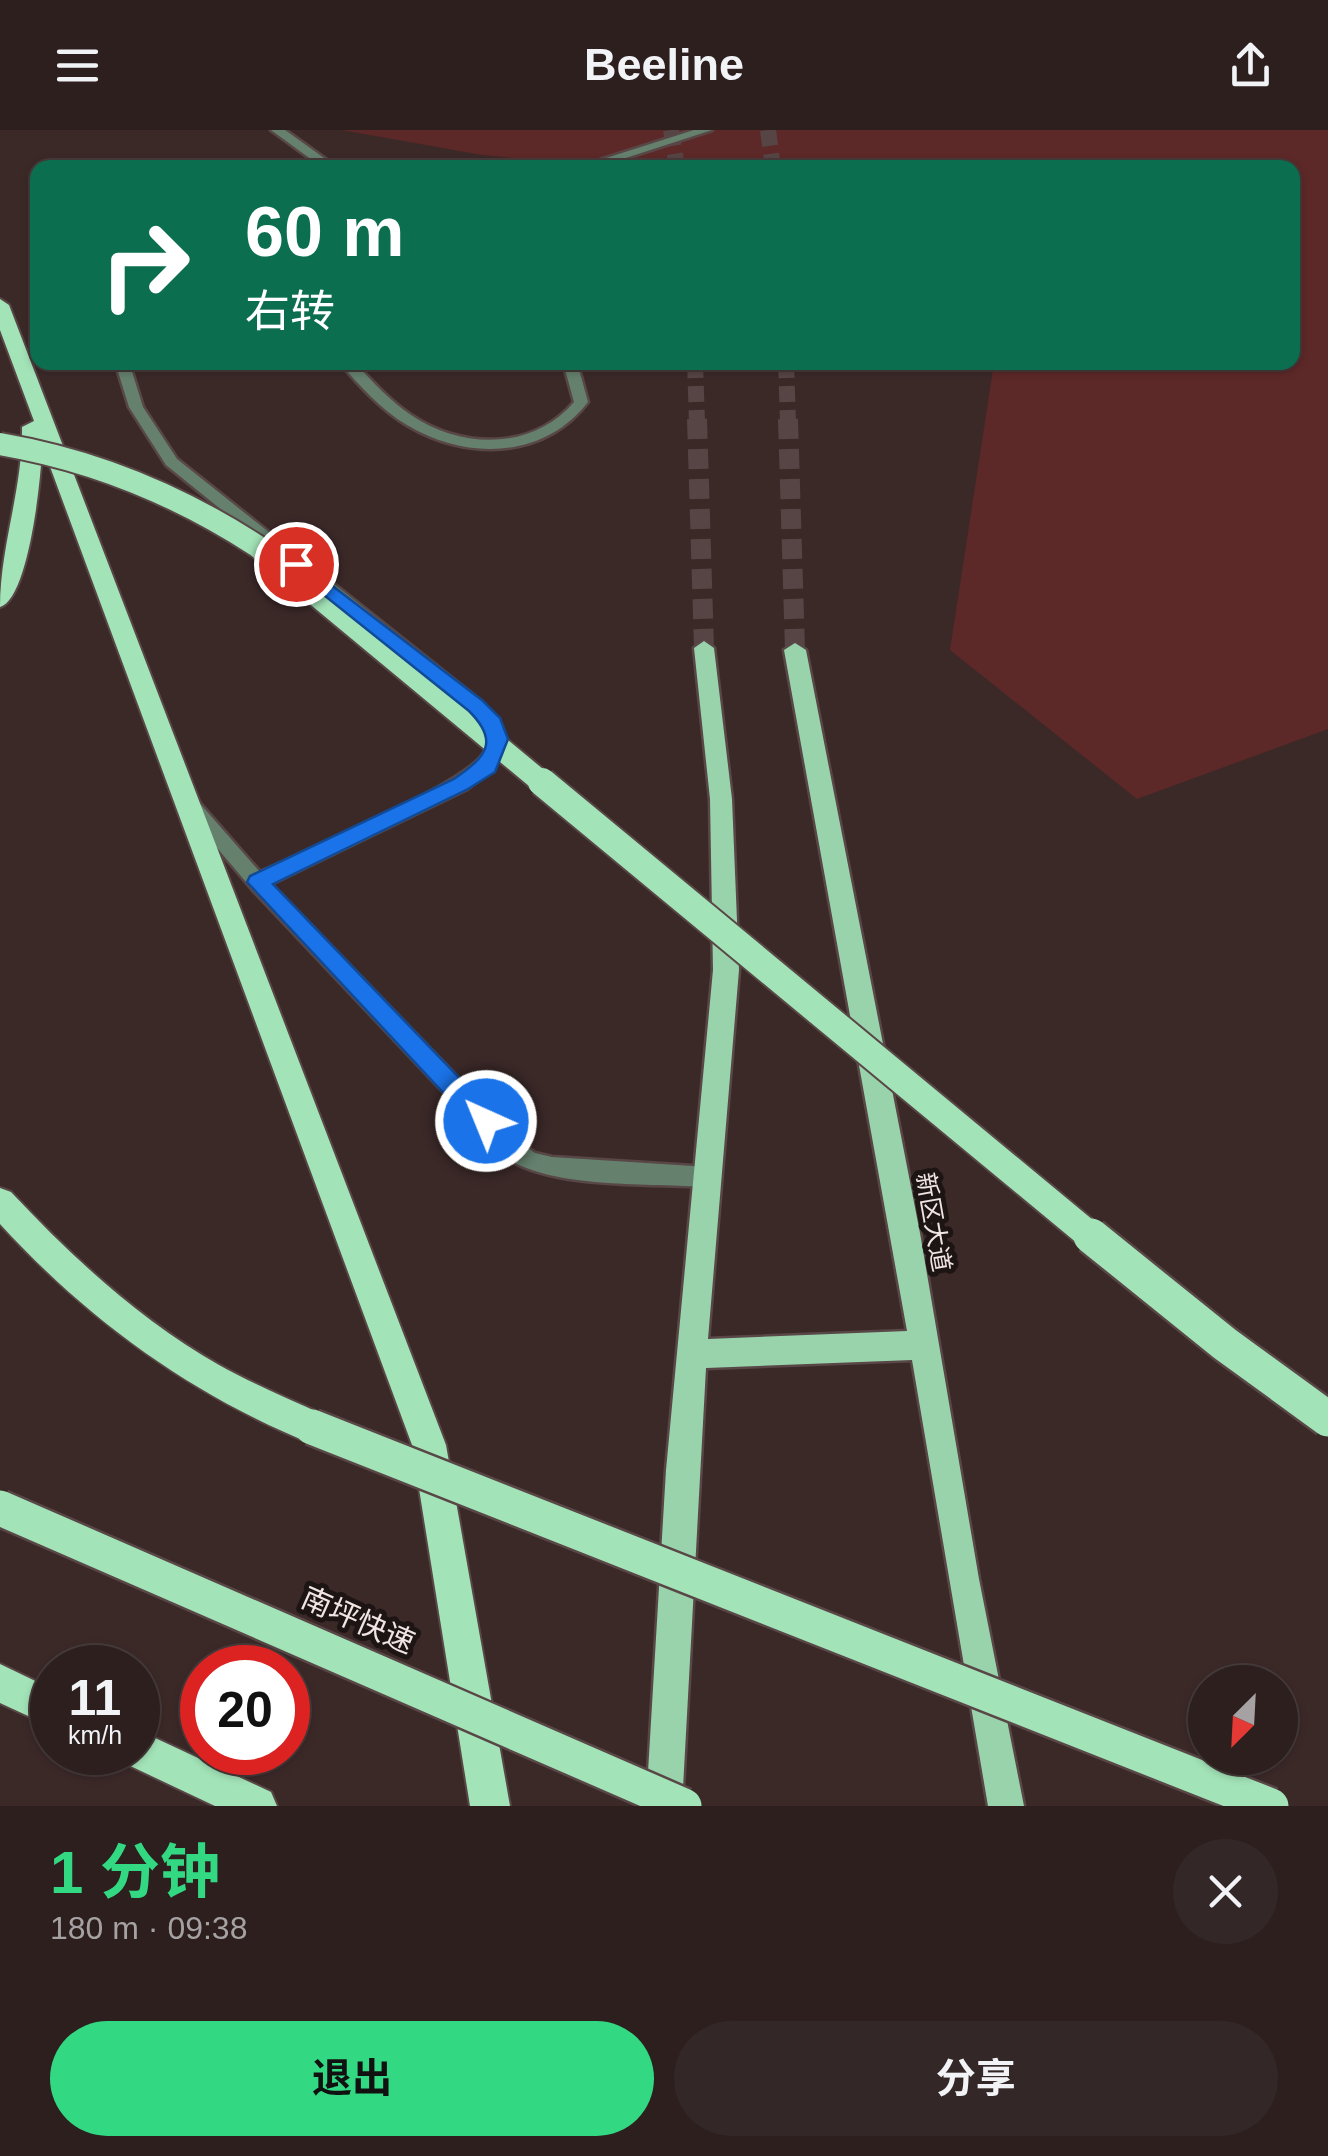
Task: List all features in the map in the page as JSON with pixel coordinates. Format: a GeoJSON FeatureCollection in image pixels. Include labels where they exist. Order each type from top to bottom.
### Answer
{"type":"FeatureCollection","features":[{"type":"Feature","properties":{"kind":"highway"},"geometry":{"type":"LineString","coordinates":[[0,305],[429,1445],[490,1806]]}},
{"type":"Feature","properties":{"kind":"highway"},"geometry":{"type":"LineString","coordinates":[[0,600],[21,542],[30,502],[33,435],[25,368]]}},
{"type":"Feature","properties":{"kind":"highway"},"geometry":{"type":"LineString","coordinates":[[0,444],[120,472],[161,487],[214,516],[257,546],[1067,1218],[1328,1420]]}},
{"type":"Feature","properties":{"kind":"highway"},"geometry":{"type":"LineString","coordinates":[[0,1202],[50,1257],[118,1313],[206,1376],[312,1427],[1271,1806]]}},
{"type":"Feature","properties":{"kind":"highway","name":"南坪快速"},"geometry":{"type":"LineString","coordinates":[[0,1508],[684,1806]]}},
{"type":"Feature","properties":{"kind":"highway"},"geometry":{"type":"LineString","coordinates":[[0,1684],[30,1698]]}},
{"type":"Feature","properties":{"kind":"highway"},"geometry":{"type":"LineString","coordinates":[[160,1760],[257,1806]]}},
{"type":"Feature","properties":{"kind":"main road"},"geometry":{"type":"LineString","coordinates":[[664,1806],[692,1354],[726,970],[720,800],[704,648]]}},
{"type":"Feature","properties":{"kind":"main road","name":"新区大道"},"geometry":{"type":"LineString","coordinates":[[796,650],[926,1345],[963,1579],[1006,1806]]}},
{"type":"Feature","properties":{"kind":"main road"},"geometry":{"type":"LineString","coordinates":[[692,1354],[926,1345]]}},
{"type":"Feature","properties":{"kind":"lane"},"geometry":{"type":"LineString","coordinates":[[277,130],[320,160]]}},
{"type":"Feature","properties":{"kind":"lane"},"geometry":{"type":"LineString","coordinates":[[607,160],[706,130]]}},
{"type":"Feature","properties":{"kind":"lane"},"geometry":{"type":"LineString","coordinates":[[124,370],[136,407],[171,462],[476,706],[493,723],[498,739],[488,766],[461,784],[258,882]]}},
{"type":"Feature","properties":{"kind":"lane"},"geometry":{"type":"LineString","coordinates":[[355,370],[413,423],[478,445],[518,444],[550,432],[570,418],[580,402],[572,370]]}},
{"type":"Feature","properties":{"kind":"lane"},"geometry":{"type":"LineString","coordinates":[[189,802],[258,882],[513,1150],[529,1161],[552,1167],[708,1177]]}},
{"type":"Feature","properties":{"kind":"shaded area"},"geometry":{"type":"Polygon","coordinates":[[[342,130],[1328,130],[1328,729],[1137,799],[950,650],[993,370],[1300,370],[1300,160],[533,160],[342,130]]]}},
{"type":"Feature","properties":{"kind":"tunnel"},"geometry":{"type":"LineString","coordinates":[[671,130],[676,160]]}},
{"type":"Feature","properties":{"kind":"tunnel"},"geometry":{"type":"LineString","coordinates":[[768,130],[772,160]]}},
{"type":"Feature","properties":{"kind":"tunnel"},"geometry":{"type":"LineString","coordinates":[[695,370],[697,422]]}},
{"type":"Feature","properties":{"kind":"tunnel"},"geometry":{"type":"LineString","coordinates":[[786,370],[788,422]]}},
{"type":"Feature","properties":{"kind":"tunnel"},"geometry":{"type":"LineString","coordinates":[[697,419],[704,648]]}},
{"type":"Feature","properties":{"kind":"tunnel"},"geometry":{"type":"LineString","coordinates":[[788,419],[795,650]]}},
{"type":"Feature","properties":{"kind":"route"},"geometry":{"type":"LineString","coordinates":[[296,564],[476,706],[493,723],[498,739],[488,766],[461,784],[258,882],[486,1121]]}}]}
